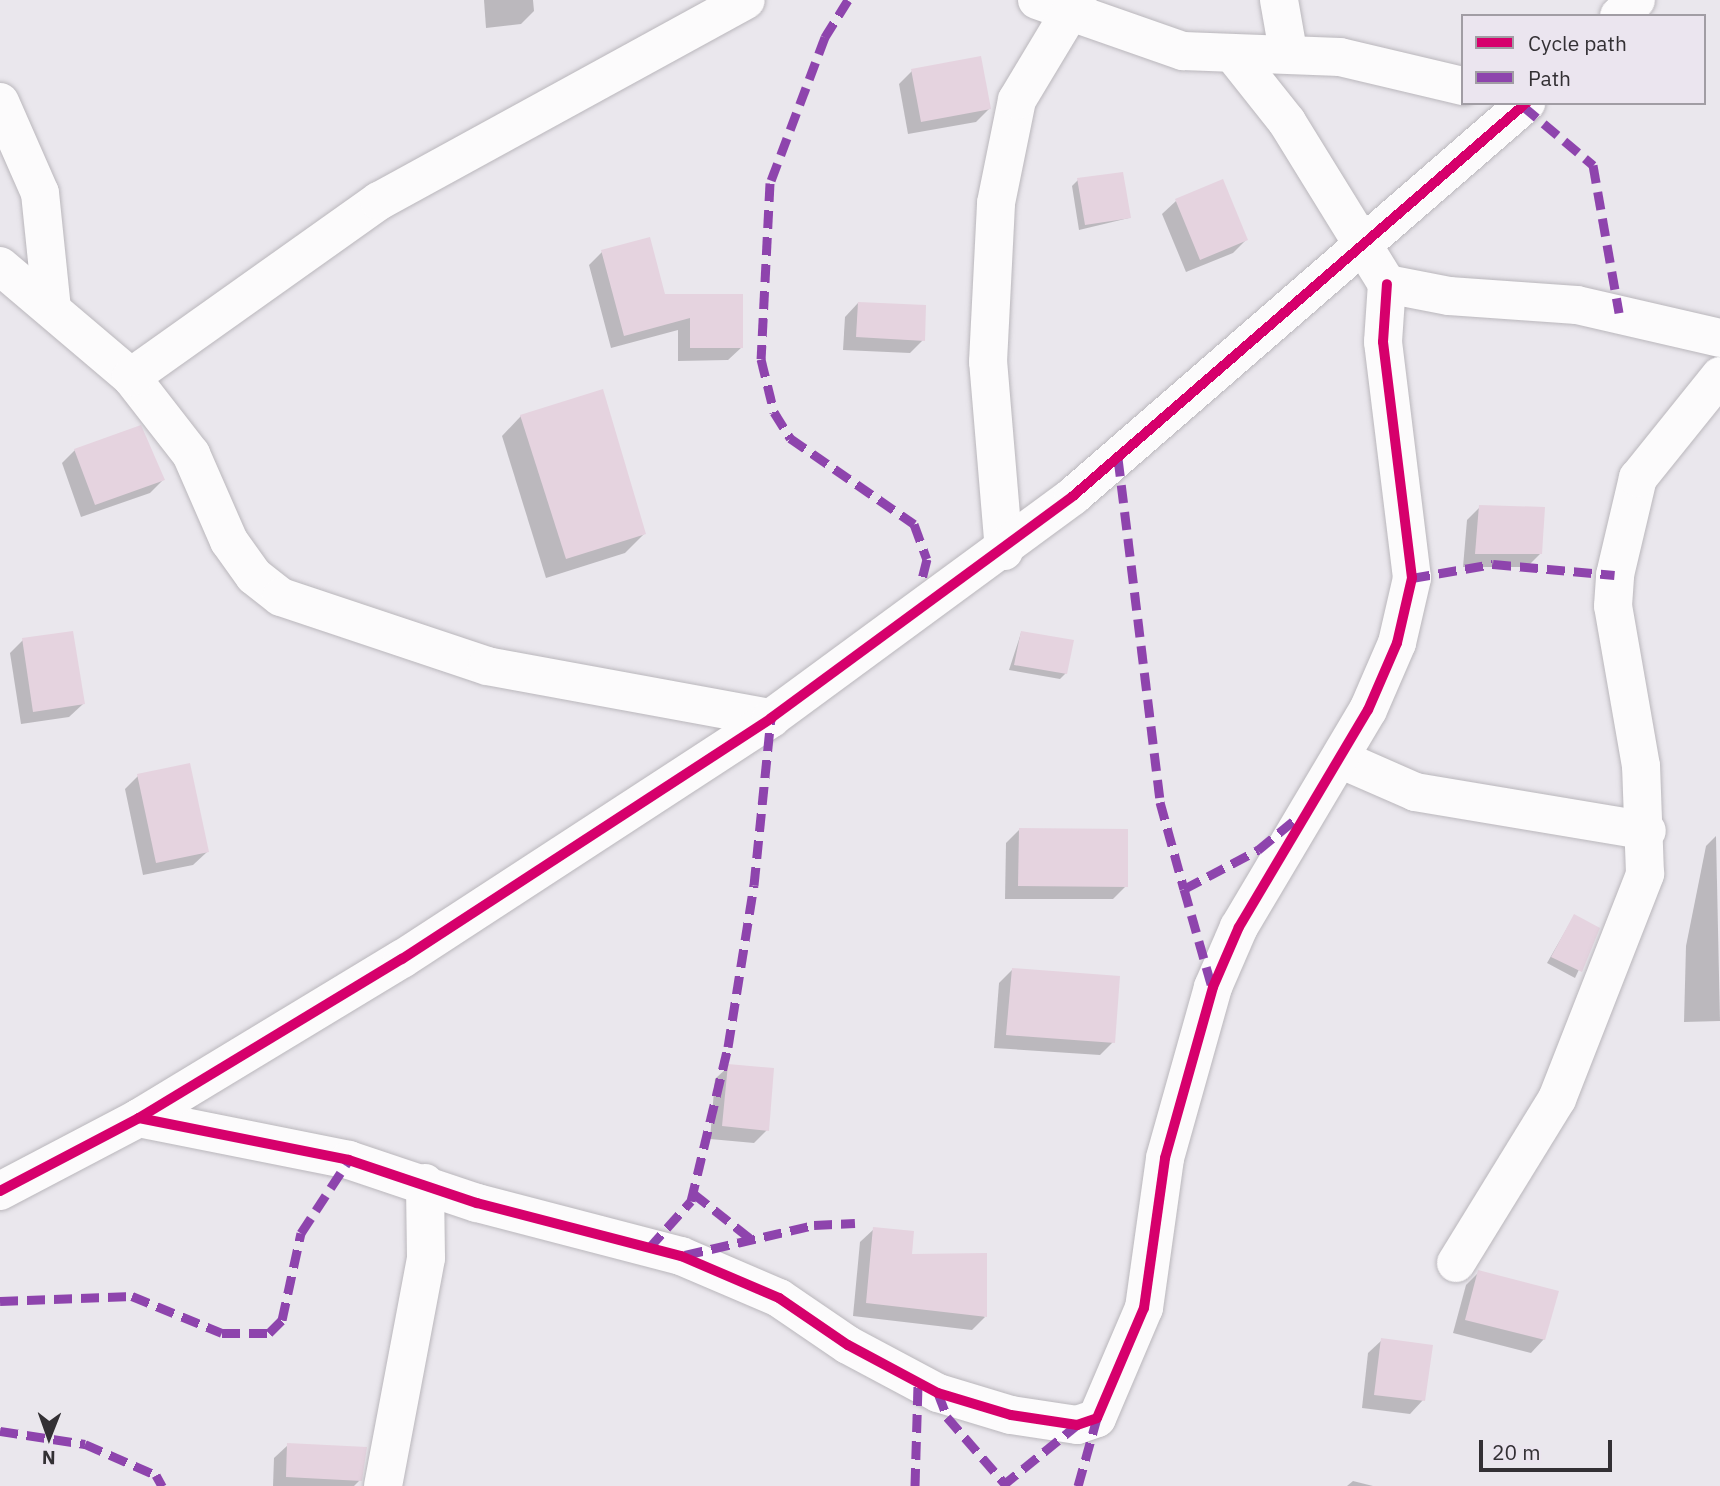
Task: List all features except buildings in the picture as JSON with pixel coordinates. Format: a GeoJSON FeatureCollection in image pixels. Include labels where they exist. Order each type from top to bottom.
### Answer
{"type":"FeatureCollection","features":[{"type":"Feature","properties":{"kind":"street"},"geometry":{"type":"LineString","coordinates":[[131,377],[379,201],[746,0]]}},
{"type":"Feature","properties":{"kind":"street"},"geometry":{"type":"LineString","coordinates":[[1279,0],[1288,51]]}},
{"type":"Feature","properties":{"kind":"street"},"geometry":{"type":"LineString","coordinates":[[1621,14],[1636,0]]}},
{"type":"Feature","properties":{"kind":"street"},"geometry":{"type":"LineString","coordinates":[[1004,551],[988,362],[996,203],[1017,100],[1061,5],[1183,51],[1233,54],[1288,51],[1461,86]]}},
{"type":"Feature","properties":{"kind":"street"},"geometry":{"type":"LineString","coordinates":[[139,1118],[349,1160],[707,1265],[779,1298],[848,1345],[938,1393],[1012,1415],[1088,1423],[1109,1394],[1144,1308],[1165,1157],[1213,987],[1239,927],[1340,759],[1397,643],[1412,578],[1383,342],[1387,284],[1287,122],[1233,54]]}},
{"type":"Feature","properties":{"kind":"street"},"geometry":{"type":"LineString","coordinates":[[0,103],[40,193],[52,309]]}},
{"type":"Feature","properties":{"kind":"street"},"geometry":{"type":"LineString","coordinates":[[0,1191],[139,1118],[536,875],[771,718],[1004,551],[1364,249],[1521,105]]}},
{"type":"Feature","properties":{"kind":"street"},"geometry":{"type":"LineString","coordinates":[[0,266],[131,377],[191,454],[229,541],[254,576],[281,597],[487,666],[771,718]]}},
{"type":"Feature","properties":{"kind":"street"},"geometry":{"type":"LineString","coordinates":[[1387,284],[1449,296],[1577,305],[1720,338]]}},
{"type":"Feature","properties":{"kind":"street"},"geometry":{"type":"LineString","coordinates":[[1456,1263],[1557,1099],[1631,920],[1644,874],[1647,831],[1613,606],[1615,575],[1638,478],[1720,376]]}},
{"type":"Feature","properties":{"kind":"street"},"geometry":{"type":"LineString","coordinates":[[1340,759],[1415,792],[1647,831]]}},
{"type":"Feature","properties":{"kind":"street"},"geometry":{"type":"LineString","coordinates":[[383,1486],[426,1258],[425,1183]]}},
{"type":"Feature","properties":{"kind":"marked path"},"geometry":{"type":"LineString","coordinates":[[848,0],[825,37],[770,183],[761,359],[774,412],[790,438],[914,524],[927,559],[922,579]]}},
{"type":"Feature","properties":{"kind":"marked path"},"geometry":{"type":"LineString","coordinates":[[1523,106],[1593,165],[1619,313]]}},
{"type":"Feature","properties":{"kind":"marked path"},"geometry":{"type":"LineString","coordinates":[[1118,458],[1160,802],[1184,889],[1258,850],[1297,818]]}},
{"type":"Feature","properties":{"kind":"marked path"},"geometry":{"type":"LineString","coordinates":[[1412,578],[1493,564],[1615,575]]}},
{"type":"Feature","properties":{"kind":"marked path"},"geometry":{"type":"LineString","coordinates":[[649,1248],[691,1201],[728,1047],[754,885],[771,718]]}},
{"type":"Feature","properties":{"kind":"marked path"},"geometry":{"type":"LineString","coordinates":[[1184,889],[1212,987]]}},
{"type":"Feature","properties":{"kind":"marked path"},"geometry":{"type":"LineString","coordinates":[[0,1301],[132,1296],[222,1333],[269,1333],[282,1320],[301,1233],[349,1160]]}},
{"type":"Feature","properties":{"kind":"marked path"},"geometry":{"type":"LineString","coordinates":[[693,1193],[756,1243]]}},
{"type":"Feature","properties":{"kind":"marked path"},"geometry":{"type":"LineString","coordinates":[[685,1255],[814,1225],[855,1223]]}},
{"type":"Feature","properties":{"kind":"marked path"},"geometry":{"type":"LineString","coordinates":[[915,1486],[918,1384]]}},
{"type":"Feature","properties":{"kind":"marked path"},"geometry":{"type":"LineString","coordinates":[[938,1393],[947,1417],[1007,1486]]}},
{"type":"Feature","properties":{"kind":"marked path"},"geometry":{"type":"LineString","coordinates":[[1078,1486],[1097,1418]]}},
{"type":"Feature","properties":{"kind":"marked path"},"geometry":{"type":"LineString","coordinates":[[1002,1486],[1077,1425]]}},
{"type":"Feature","properties":{"kind":"marked path"},"geometry":{"type":"LineString","coordinates":[[0,1431],[85,1444],[156,1475],[162,1486]]}},
{"type":"Feature","properties":{"kind":"cycle path"},"geometry":{"type":"LineString","coordinates":[[0,1191],[139,1118],[402,959],[771,718],[1073,496],[1524,105]]}},
{"type":"Feature","properties":{"kind":"cycle path"},"geometry":{"type":"LineString","coordinates":[[139,1118],[349,1160],[477,1203],[681,1256],[779,1298],[848,1345],[938,1393],[1011,1415],[1077,1425],[1097,1418],[1144,1308],[1165,1158],[1213,987],[1239,927],[1368,710],[1397,643],[1412,578],[1383,342],[1387,284]]}}]}
